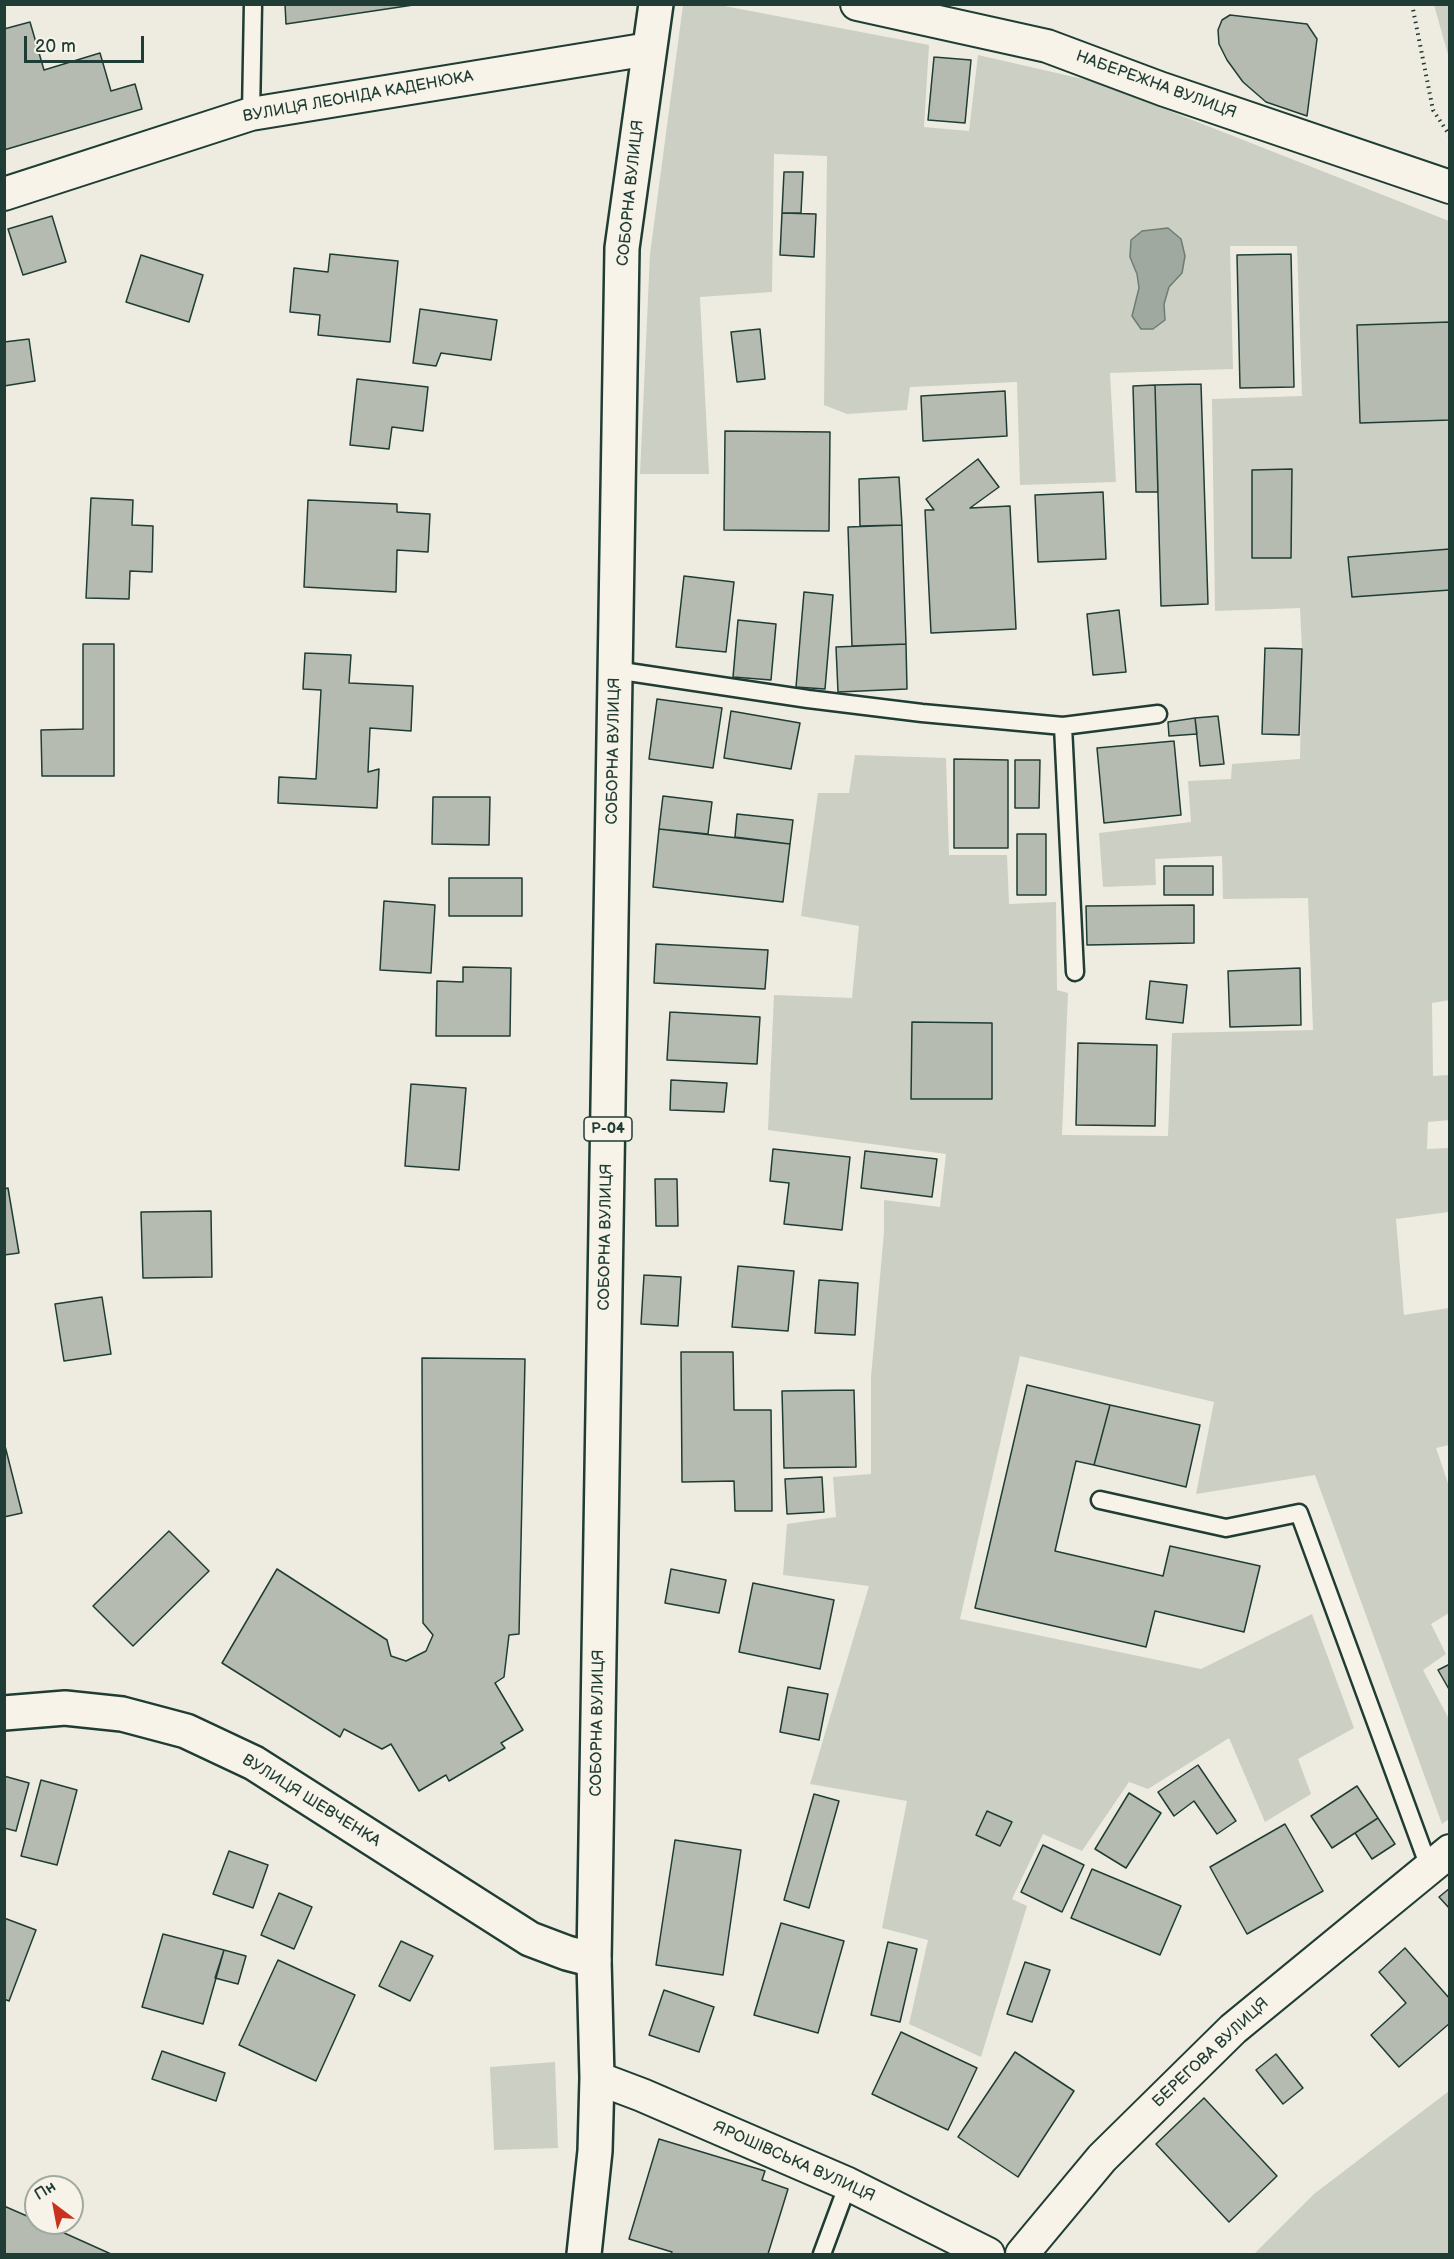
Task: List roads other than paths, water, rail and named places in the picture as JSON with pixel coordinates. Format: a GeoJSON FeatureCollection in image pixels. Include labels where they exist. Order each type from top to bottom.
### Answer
{"type":"FeatureCollection","features":[{"type":"Feature","properties":{"kind":"main road","name":"СОБОРНА ВУЛИЦЯ"},"geometry":{"type":"LineString","coordinates":[[584,2254],[595,2151],[597,2078],[594,1960],[622,248],[656,4]]}},
{"type":"Feature","properties":{"kind":"main road","name":"ВУЛИЦЯ ШЕВЧЕНКА"},"geometry":{"type":"LineString","coordinates":[[4,1713],[65,1708],[122,1714],[186,1731],[254,1763],[530,1939],[594,1960]]}},
{"type":"Feature","properties":{"kind":"street","name":"НАБЕРЕЖНА ВУЛИЦЯ"},"geometry":{"type":"LineString","coordinates":[[857,4],[1047,46],[1162,89],[1449,187]]}},
{"type":"Feature","properties":{"kind":"street","name":"ВУЛИЦЯ ЛЕОНІДА КАДЕНЮКА"},"geometry":{"type":"LineString","coordinates":[[4,194],[251,114],[649,49]]}},
{"type":"Feature","properties":{"kind":"street","name":"БЕРЕГОВА ВУЛИЦЯ"},"geometry":{"type":"LineString","coordinates":[[1022,2254],[1102,2158],[1233,2029],[1439,1859]]}},
{"type":"Feature","properties":{"kind":"street","name":"ЯРОШІВСЬКА ВУЛИЦЯ"},"geometry":{"type":"LineString","coordinates":[[597,2078],[642,2095],[848,2184],[988,2254]]}},
{"type":"Feature","properties":{"kind":"lane"},"geometry":{"type":"LineString","coordinates":[[251,114],[253,4]]}},
{"type":"Feature","properties":{"kind":"lane"},"geometry":{"type":"LineString","coordinates":[[615,670],[899,710],[1063,726],[1158,714]]}},
{"type":"Feature","properties":{"kind":"lane"},"geometry":{"type":"LineString","coordinates":[[1063,726],[1075,972]]}},
{"type":"Feature","properties":{"kind":"lane"},"geometry":{"type":"LineString","coordinates":[[1100,1500],[1226,1528],[1299,1513],[1439,1859]]}},
{"type":"Feature","properties":{"kind":"lane"},"geometry":{"type":"LineString","coordinates":[[822,2254],[848,2184]]}}]}
